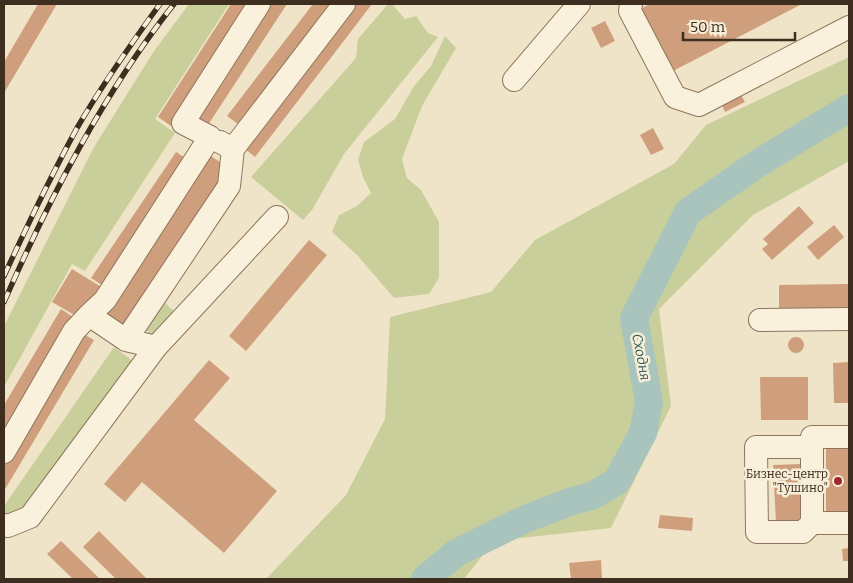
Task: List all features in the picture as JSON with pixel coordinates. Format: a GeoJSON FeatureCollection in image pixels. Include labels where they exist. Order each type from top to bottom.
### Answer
{"type":"FeatureCollection","features":[{"type":"Feature","properties":{"kind":"lane"},"geometry":{"type":"LineString","coordinates":[[233,148],[182,123],[259,4]]}},
{"type":"Feature","properties":{"kind":"lane"},"geometry":{"type":"LineString","coordinates":[[126,340],[229,186],[233,148],[344,4]]}},
{"type":"Feature","properties":{"kind":"lane"},"geometry":{"type":"LineString","coordinates":[[514,80],[579,4]]}},
{"type":"Feature","properties":{"kind":"lane"},"geometry":{"type":"LineString","coordinates":[[631,4],[630,11],[675,97],[699,105],[849,27]]}},
{"type":"Feature","properties":{"kind":"lane"},"geometry":{"type":"LineString","coordinates":[[4,452],[74,331],[105,300],[210,137]]}},
{"type":"Feature","properties":{"kind":"lane"},"geometry":{"type":"LineString","coordinates":[[4,525],[8,526],[30,517],[156,346],[277,217]]}},
{"type":"Feature","properties":{"kind":"lane"},"geometry":{"type":"LineString","coordinates":[[89,315],[126,340],[156,346]]}},
{"type":"Feature","properties":{"kind":"lane"},"geometry":{"type":"LineString","coordinates":[[760,320],[849,319]]}},
{"type":"Feature","properties":{"kind":"lane"},"geometry":{"type":"LineString","coordinates":[[812,447],[756,448],[757,532],[803,532],[812,523],[812,447],[812,437],[849,437]]}},
{"type":"Feature","properties":{"kind":"lane"},"geometry":{"type":"LineString","coordinates":[[812,523],[849,523]]}},
{"type":"Feature","properties":{"kind":"green space"},"geometry":{"type":"Polygon","coordinates":[[[189,4],[229,4],[155,119],[175,133],[85,271],[72,264],[4,387],[4,326],[94,147],[154,51],[189,4]]]}},
{"type":"Feature","properties":{"kind":"green space"},"geometry":{"type":"Polygon","coordinates":[[[388,4],[392,4],[405,19],[416,16],[428,33],[438,37],[344,154],[312,210],[303,220],[251,177],[356,58],[358,39],[388,4]]]}},
{"type":"Feature","properties":{"kind":"green space"},"geometry":{"type":"Polygon","coordinates":[[[445,36],[456,48],[422,106],[402,159],[407,178],[421,190],[439,222],[439,278],[429,294],[394,298],[358,256],[332,232],[339,215],[357,206],[371,193],[363,177],[358,160],[364,142],[395,119],[414,86],[431,66],[445,36]]]}},
{"type":"Feature","properties":{"kind":"green space"},"geometry":{"type":"Polygon","coordinates":[[[849,57],[849,161],[753,215],[659,309],[671,406],[611,528],[494,541],[464,579],[266,579],[346,495],[385,419],[390,317],[491,292],[535,240],[674,164],[706,125],[849,57]]]}},
{"type":"Feature","properties":{"kind":"green space"},"geometry":{"type":"Polygon","coordinates":[[[161,299],[178,315],[160,335],[149,334],[144,325],[161,299]]]}},
{"type":"Feature","properties":{"kind":"green space"},"geometry":{"type":"Polygon","coordinates":[[[114,347],[130,359],[138,370],[24,509],[4,522],[4,506],[114,347]]]}},
{"type":"Feature","properties":{"kind":"building"},"geometry":{"type":"Polygon","coordinates":[[[38,4],[57,4],[4,93],[4,62],[38,4]]]}},
{"type":"Feature","properties":{"kind":"building"},"geometry":{"type":"Polygon","coordinates":[[[231,4],[249,4],[171,126],[158,117],[231,4]]]}},
{"type":"Feature","properties":{"kind":"building"},"geometry":{"type":"Polygon","coordinates":[[[268,4],[287,4],[206,128],[194,120],[268,4]]]}},
{"type":"Feature","properties":{"kind":"building"},"geometry":{"type":"Polygon","coordinates":[[[313,4],[336,4],[242,127],[227,116],[313,4]]]}},
{"type":"Feature","properties":{"kind":"building"},"geometry":{"type":"Polygon","coordinates":[[[349,4],[372,4],[255,157],[240,145],[349,4]]]}},
{"type":"Feature","properties":{"kind":"building"},"geometry":{"type":"Polygon","coordinates":[[[650,4],[802,4],[673,71],[640,9],[650,4]]]}},
{"type":"Feature","properties":{"kind":"building"},"geometry":{"type":"Polygon","coordinates":[[[605,21],[615,41],[601,48],[591,28],[605,21]]]}},
{"type":"Feature","properties":{"kind":"building"},"geometry":{"type":"Polygon","coordinates":[[[740,93],[745,102],[725,112],[721,103],[740,93]]]}},
{"type":"Feature","properties":{"kind":"building"},"geometry":{"type":"Polygon","coordinates":[[[653,128],[664,149],[651,155],[640,135],[653,128]]]}},
{"type":"Feature","properties":{"kind":"building"},"geometry":{"type":"Polygon","coordinates":[[[176,152],[190,161],[105,287],[91,278],[176,152]]]}},
{"type":"Feature","properties":{"kind":"building"},"geometry":{"type":"Polygon","coordinates":[[[208,154],[223,164],[224,175],[121,328],[106,318],[107,305],[208,154]]]}},
{"type":"Feature","properties":{"kind":"building"},"geometry":{"type":"Polygon","coordinates":[[[799,206],[814,223],[772,260],[762,249],[768,244],[763,239],[799,206]]]}},
{"type":"Feature","properties":{"kind":"building"},"geometry":{"type":"Polygon","coordinates":[[[834,225],[844,237],[818,260],[807,247],[834,225]]]}},
{"type":"Feature","properties":{"kind":"building"},"geometry":{"type":"Polygon","coordinates":[[[309,240],[327,255],[246,351],[229,336],[309,240]]]}},
{"type":"Feature","properties":{"kind":"building"},"geometry":{"type":"Polygon","coordinates":[[[72,269],[103,288],[76,316],[52,302],[72,269]]]}},
{"type":"Feature","properties":{"kind":"building"},"geometry":{"type":"Polygon","coordinates":[[[849,284],[849,312],[779,313],[779,285],[849,284]]]}},
{"type":"Feature","properties":{"kind":"building"},"geometry":{"type":"Polygon","coordinates":[[[61,309],[73,317],[4,434],[4,405],[61,309]]]}},
{"type":"Feature","properties":{"kind":"building"},"geometry":{"type":"Polygon","coordinates":[[[80,332],[94,340],[4,491],[4,459],[80,332]]]}},
{"type":"Feature","properties":{"kind":"building"},"geometry":{"type":"Polygon","coordinates":[[[793,337],[799,337],[804,342],[802,351],[793,353],[788,348],[788,342],[793,337]]]}},
{"type":"Feature","properties":{"kind":"building"},"geometry":{"type":"Polygon","coordinates":[[[209,360],[230,378],[194,420],[277,491],[224,553],[142,482],[125,502],[104,484],[209,360]]]}},
{"type":"Feature","properties":{"kind":"building"},"geometry":{"type":"Polygon","coordinates":[[[849,362],[849,403],[834,403],[833,363],[849,362]]]}},
{"type":"Feature","properties":{"kind":"building"},"geometry":{"type":"Polygon","coordinates":[[[760,377],[808,377],[808,420],[761,420],[760,377]]]}},
{"type":"Feature","properties":{"kind":"building","name":"Бизнес-центр \"Тушино\""},"geometry":{"type":"Polygon","coordinates":[[[826,446],[849,446],[849,517],[826,517],[826,446]]]}},
{"type":"Feature","properties":{"kind":"building"},"geometry":{"type":"Polygon","coordinates":[[[802,464],[804,521],[776,522],[773,465],[802,464]]]}},
{"type":"Feature","properties":{"kind":"building"},"geometry":{"type":"Polygon","coordinates":[[[660,515],[693,518],[692,531],[658,528],[660,515]]]}},
{"type":"Feature","properties":{"kind":"building"},"geometry":{"type":"Polygon","coordinates":[[[99,531],[147,579],[116,579],[83,547],[99,531]]]}},
{"type":"Feature","properties":{"kind":"building"},"geometry":{"type":"Polygon","coordinates":[[[61,541],[100,579],[73,579],[47,554],[61,541]]]}},
{"type":"Feature","properties":{"kind":"building"},"geometry":{"type":"Polygon","coordinates":[[[849,548],[849,561],[843,561],[842,549],[849,548]]]}},
{"type":"Feature","properties":{"kind":"building"},"geometry":{"type":"Polygon","coordinates":[[[601,560],[602,579],[571,579],[569,563],[601,560]]]}},
{"type":"Feature","properties":{"kind":"waterway","name":"Сходня"},"geometry":{"type":"LineString","coordinates":[[425,579],[456,553],[523,520],[572,501],[592,496],[617,481],[643,433],[649,402],[634,318],[688,212],[757,164],[849,108]]}},
{"type":"Feature","properties":{"kind":"railway"},"geometry":{"type":"LineString","coordinates":[[4,276],[39,201],[77,128],[96,96],[160,4]]}},
{"type":"Feature","properties":{"kind":"railway"},"geometry":{"type":"LineString","coordinates":[[4,302],[59,185],[101,110],[148,38],[174,4]]}},
{"type":"Feature","properties":{"kind":"place","name":"Бизнес-центр \"Тушино\""},"geometry":{"type":"Point","coordinates":[838,481]}}]}
